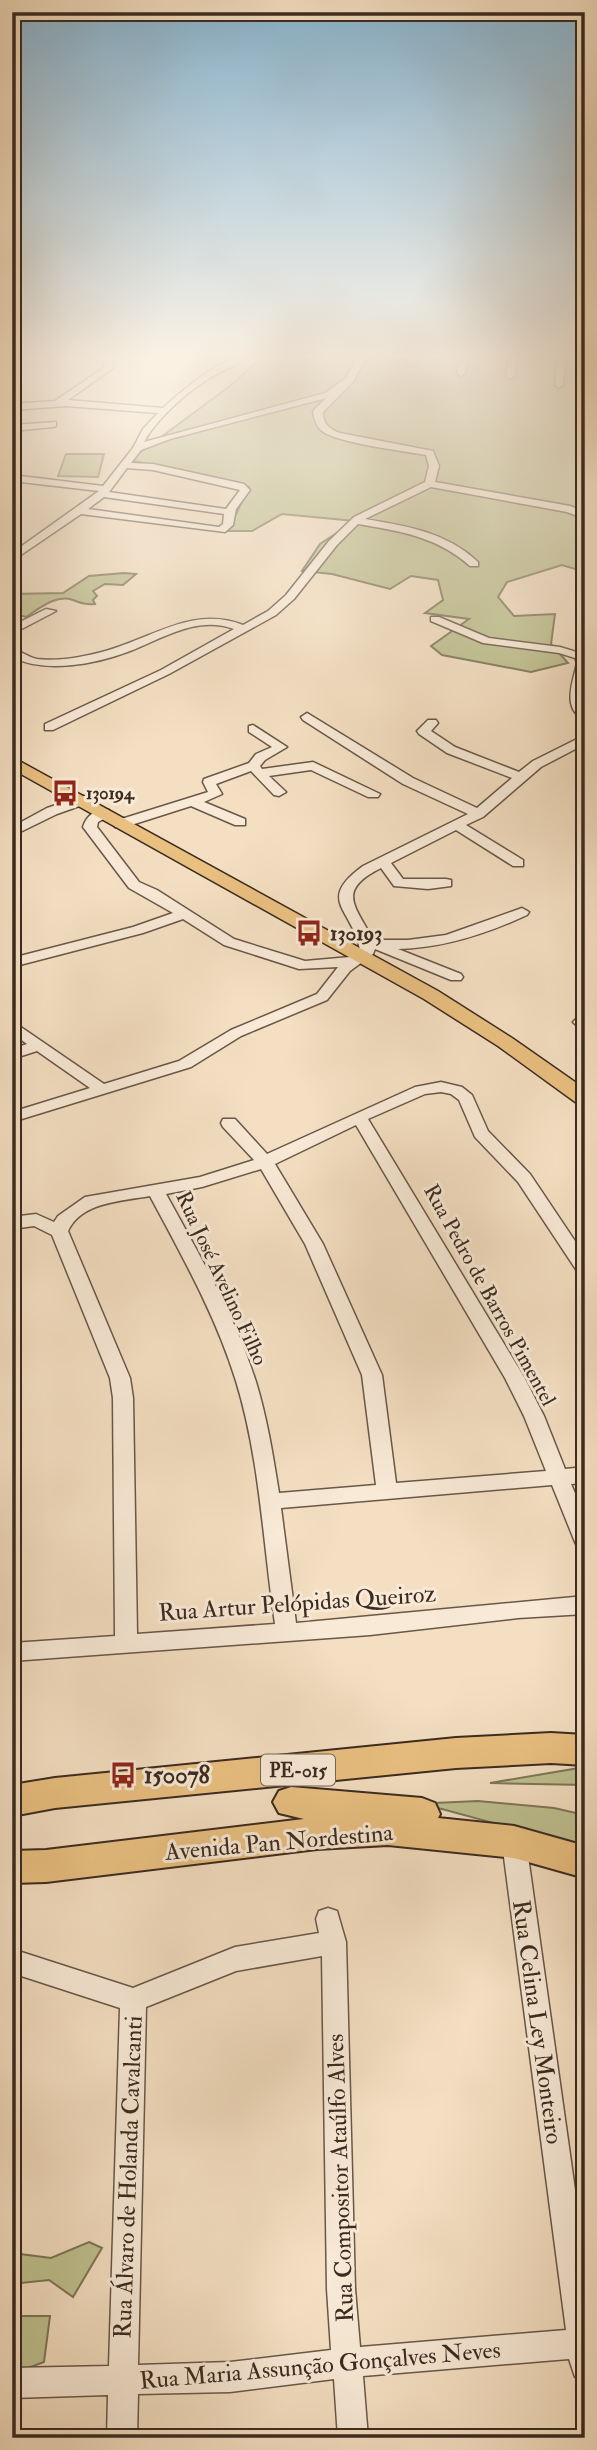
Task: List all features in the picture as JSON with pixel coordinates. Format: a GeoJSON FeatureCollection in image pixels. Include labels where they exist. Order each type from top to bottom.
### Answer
{"type":"FeatureCollection","features":[{"type":"Feature","properties":{"kind":"highway","name":"PE-015"},"geometry":{"type":"LineString","coordinates":[[12,1801],[55,1793],[456,1753],[585,1749]]}},
{"type":"Feature","properties":{"kind":"highway"},"geometry":{"type":"LineString","coordinates":[[291,1802],[420,1813],[483,1829],[514,1842]]}},
{"type":"Feature","properties":{"kind":"highway","name":"Avenida Pan Nordestina"},"geometry":{"type":"LineString","coordinates":[[12,1867],[46,1866],[317,1833],[388,1829],[514,1842],[585,1862]]}},
{"type":"Feature","properties":{"kind":"main road"},"geometry":{"type":"LineString","coordinates":[[12,762],[83,800],[120,824],[366,952],[495,1036],[585,1099]]}},
{"type":"Feature","properties":{"kind":"street"},"geometry":{"type":"LineString","coordinates":[[12,558],[81,511],[105,491],[120,469]]}},
{"type":"Feature","properties":{"kind":"street"},"geometry":{"type":"LineString","coordinates":[[81,511],[217,530],[227,528],[228,512],[244,488],[166,469]]}},
{"type":"Feature","properties":{"kind":"street"},"geometry":{"type":"LineString","coordinates":[[430,484],[433,469]]}},
{"type":"Feature","properties":{"kind":"street"},"geometry":{"type":"LineString","coordinates":[[12,478],[228,512]]}},
{"type":"Feature","properties":{"kind":"street"},"geometry":{"type":"LineString","coordinates":[[49,727],[165,672],[282,605],[333,543],[356,521],[430,484],[570,509],[585,516]]}},
{"type":"Feature","properties":{"kind":"street"},"geometry":{"type":"LineString","coordinates":[[356,521],[442,539],[462,550],[474,564]]}},
{"type":"Feature","properties":{"kind":"street"},"geometry":{"type":"LineString","coordinates":[[12,631],[50,611]]}},
{"type":"Feature","properties":{"kind":"street"},"geometry":{"type":"LineString","coordinates":[[435,619],[487,641],[560,650],[579,656],[583,663],[573,695],[579,710],[585,716]]}},
{"type":"Feature","properties":{"kind":"street"},"geometry":{"type":"LineString","coordinates":[[12,652],[30,660],[44,662],[116,652],[185,624],[224,622],[244,629]]}},
{"type":"Feature","properties":{"kind":"street"},"geometry":{"type":"LineString","coordinates":[[307,717],[408,781],[478,814]]}},
{"type":"Feature","properties":{"kind":"street"},"geometry":{"type":"LineString","coordinates":[[432,723],[423,731],[442,744],[520,777]]}},
{"type":"Feature","properties":{"kind":"street"},"geometry":{"type":"LineString","coordinates":[[253,729],[282,746],[260,757],[256,770]]}},
{"type":"Feature","properties":{"kind":"street"},"geometry":{"type":"LineString","coordinates":[[366,952],[350,915],[346,889],[360,874],[478,814],[537,764],[585,739]]}},
{"type":"Feature","properties":{"kind":"street"},"geometry":{"type":"LineString","coordinates":[[120,824],[215,794],[210,781],[256,770],[313,766],[373,794]]}},
{"type":"Feature","properties":{"kind":"street"},"geometry":{"type":"LineString","coordinates":[[256,770],[279,792]]}},
{"type":"Feature","properties":{"kind":"street"},"geometry":{"type":"LineString","coordinates":[[12,832],[52,811],[83,800]]}},
{"type":"Feature","properties":{"kind":"street"},"geometry":{"type":"LineString","coordinates":[[193,802],[240,822]]}},
{"type":"Feature","properties":{"kind":"street"},"geometry":{"type":"LineString","coordinates":[[104,813],[92,820],[90,827],[134,885],[236,944],[300,965],[451,939],[501,923],[522,912]]}},
{"type":"Feature","properties":{"kind":"street"},"geometry":{"type":"LineString","coordinates":[[455,824],[518,863]]}},
{"type":"Feature","properties":{"kind":"street"},"geometry":{"type":"LineString","coordinates":[[383,862],[399,883],[428,886],[446,883]]}},
{"type":"Feature","properties":{"kind":"street"},"geometry":{"type":"LineString","coordinates":[[12,963],[138,930],[183,914]]}},
{"type":"Feature","properties":{"kind":"street"},"geometry":{"type":"LineString","coordinates":[[12,1117],[185,1064],[236,1033],[322,997],[340,973],[366,952],[391,952],[456,977]]}},
{"type":"Feature","properties":{"kind":"street"},"geometry":{"type":"LineString","coordinates":[[12,1026],[100,1088]]}},
{"type":"Feature","properties":{"kind":"street"},"geometry":{"type":"LineString","coordinates":[[12,1054],[40,1045]]}},
{"type":"Feature","properties":{"kind":"street"},"geometry":{"type":"LineString","coordinates":[[59,1231],[64,1220],[91,1201],[202,1182],[265,1162],[359,1116],[421,1090],[441,1087],[461,1093],[481,1133],[524,1178],[585,1270]]}},
{"type":"Feature","properties":{"kind":"street","name":"Rua Pedro de Barros Pimentel"},"geometry":{"type":"LineString","coordinates":[[359,1116],[514,1377],[534,1416],[585,1542]]}},
{"type":"Feature","properties":{"kind":"street"},"geometry":{"type":"LineString","coordinates":[[229,1123],[265,1162],[314,1244],[372,1375],[387,1490]]}},
{"type":"Feature","properties":{"kind":"street","name":"Rua José Avelino Filho"},"geometry":{"type":"LineString","coordinates":[[156,1192],[193,1260],[234,1350],[254,1409],[271,1501],[287,1632]]}},
{"type":"Feature","properties":{"kind":"street"},"geometry":{"type":"LineString","coordinates":[[12,1223],[36,1220],[59,1231],[120,1378],[123,1398],[126,1642]]}},
{"type":"Feature","properties":{"kind":"street"},"geometry":{"type":"LineString","coordinates":[[271,1501],[585,1475]]}},
{"type":"Feature","properties":{"kind":"street","name":"Rua Artur Pelópidas Queiroz"},"geometry":{"type":"LineString","coordinates":[[12,1651],[287,1632],[585,1605]]}},
{"type":"Feature","properties":{"kind":"street","name":"Rua Celina Ley Monteiro"},"geometry":{"type":"LineString","coordinates":[[514,1842],[583,2351]]}},
{"type":"Feature","properties":{"kind":"street","name":"Rua Compositor Ataúlfo Alves"},"geometry":{"type":"LineString","coordinates":[[133,2000],[235,1959],[331,1930],[341,2289],[353,2438]]}},
{"type":"Feature","properties":{"kind":"street"},"geometry":{"type":"LineString","coordinates":[[12,1961],[133,2000]]}},
{"type":"Feature","properties":{"kind":"street","name":"Rua Álvaro de Holanda Cavalcanti"},"geometry":{"type":"LineString","coordinates":[[122,2438],[133,2000]]}},
{"type":"Feature","properties":{"kind":"street","name":"Rua Maria Assunção Gonçalves Neves"},"geometry":{"type":"LineString","coordinates":[[12,2383],[230,2377],[346,2363],[583,2351]]}},
{"type":"Feature","properties":{"kind":"green space"},"geometry":{"type":"Polygon","coordinates":[[[60,469],[100,469],[98,477],[58,476],[60,469]]]}},
{"type":"Feature","properties":{"kind":"green space"},"geometry":{"type":"Polygon","coordinates":[[[171,469],[585,469],[585,572],[562,565],[507,582],[498,597],[514,616],[555,614],[551,644],[568,663],[531,672],[442,655],[431,646],[469,619],[425,613],[443,600],[438,580],[411,576],[390,589],[332,574],[302,571],[320,544],[355,521],[282,514],[252,531],[228,531],[249,487],[171,469]]]}},
{"type":"Feature","properties":{"kind":"green space"},"geometry":{"type":"Polygon","coordinates":[[[136,574],[123,585],[105,584],[93,591],[97,596],[93,600],[95,604],[60,599],[26,617],[12,613],[12,594],[63,593],[89,576],[136,574]]]}},
{"type":"Feature","properties":{"kind":"green space"},"geometry":{"type":"Polygon","coordinates":[[[585,1767],[585,1785],[490,1783],[585,1767]]]}},
{"type":"Feature","properties":{"kind":"green space"},"geometry":{"type":"Polygon","coordinates":[[[478,1801],[554,1808],[585,1815],[585,1848],[442,1809],[412,1804],[478,1801]]]}},
{"type":"Feature","properties":{"kind":"green space"},"geometry":{"type":"Polygon","coordinates":[[[89,2242],[102,2248],[73,2297],[49,2280],[12,2284],[12,2253],[51,2258],[89,2242]]]}},
{"type":"Feature","properties":{"kind":"green space"},"geometry":{"type":"Polygon","coordinates":[[[12,2316],[50,2316],[44,2362],[12,2374],[12,2316]]]}},
{"type":"Feature","properties":{"kind":"place","name":"130194"},"geometry":{"type":"Point","coordinates":[65,793]}},
{"type":"Feature","properties":{"kind":"place","name":"130193"},"geometry":{"type":"Point","coordinates":[309,933]}},
{"type":"Feature","properties":{"kind":"place","name":"150078"},"geometry":{"type":"Point","coordinates":[123,1775]}}]}
